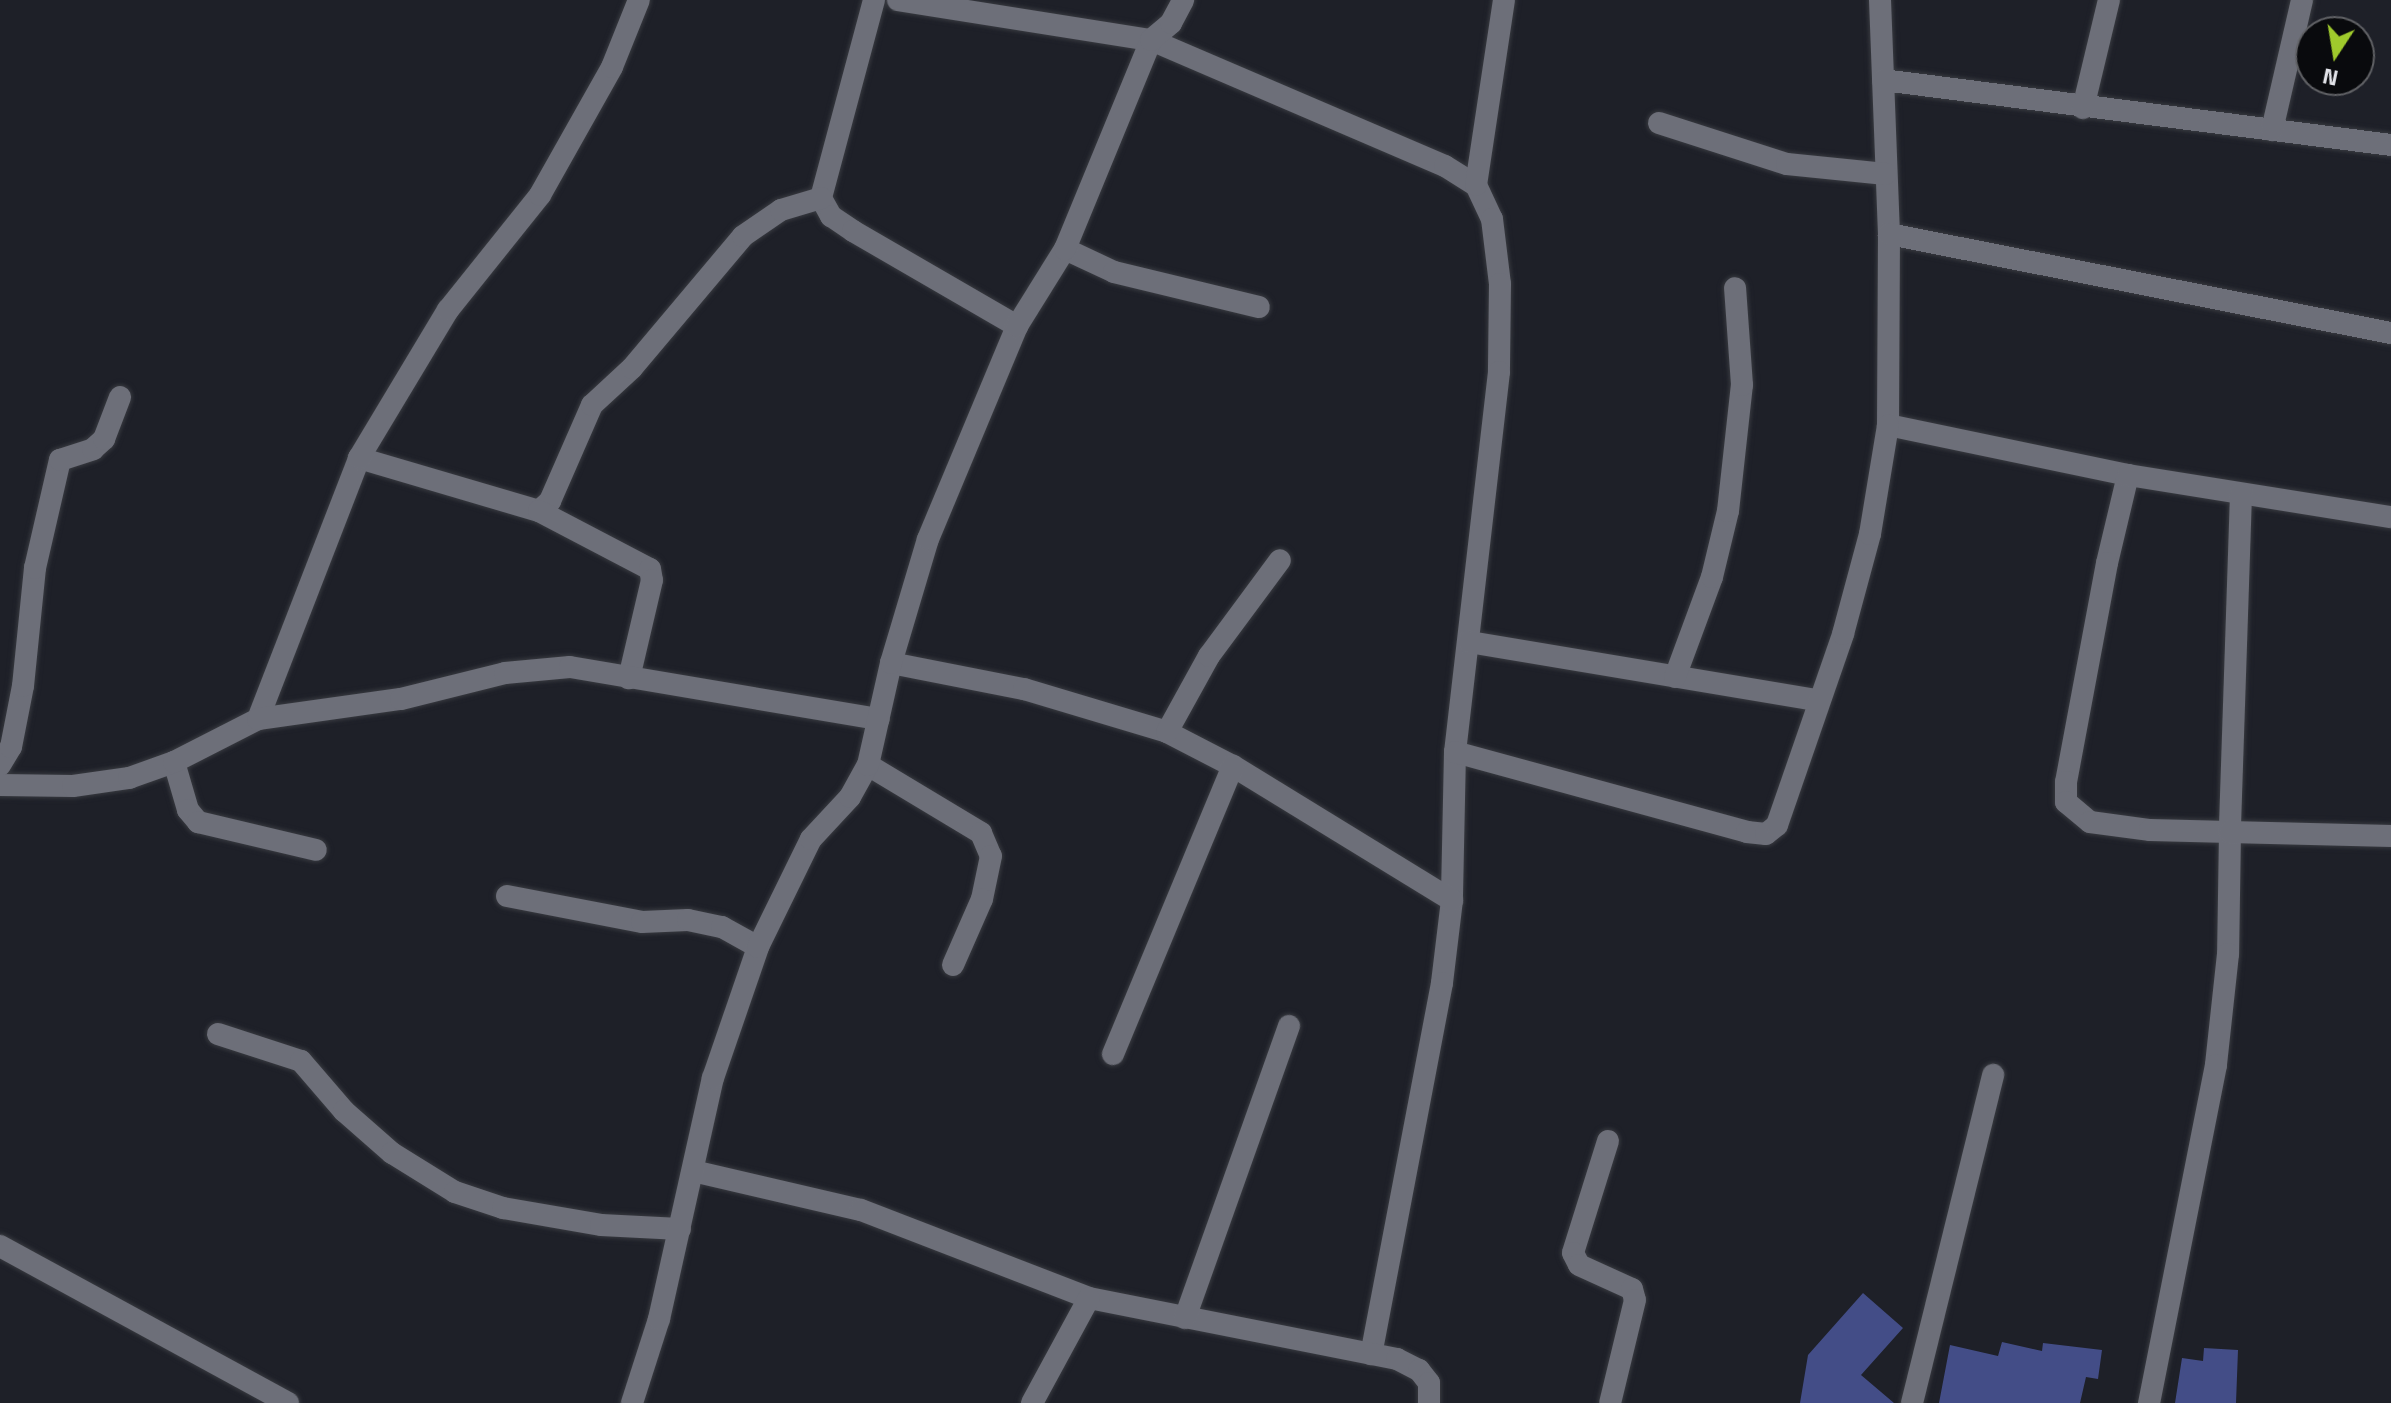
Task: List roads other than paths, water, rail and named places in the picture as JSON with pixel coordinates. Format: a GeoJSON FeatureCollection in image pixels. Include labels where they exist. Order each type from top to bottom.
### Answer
{"type":"FeatureCollection","features":[{"type":"Feature","properties":{"kind":"street"},"geometry":{"type":"LineString","coordinates":[[258,719],[359,458],[448,310],[547,183],[612,67],[639,0]]}},
{"type":"Feature","properties":{"kind":"street"},"geometry":{"type":"LineString","coordinates":[[821,198],[874,0]]}},
{"type":"Feature","properties":{"kind":"street"},"geometry":{"type":"LineString","coordinates":[[898,0],[1151,40],[1431,160],[1476,185]]}},
{"type":"Feature","properties":{"kind":"street"},"geometry":{"type":"LineString","coordinates":[[632,1403],[680,1229],[713,1078],[758,947],[811,839],[850,797],[868,765],[891,663],[928,539],[1017,326],[1065,249],[1151,40],[1171,23],[1183,0]]}},
{"type":"Feature","properties":{"kind":"street"},"geometry":{"type":"LineString","coordinates":[[1371,1354],[1437,1012],[1452,900],[1455,752],[1499,372],[1492,219],[1476,185],[1504,0]]}},
{"type":"Feature","properties":{"kind":"street"},"geometry":{"type":"LineString","coordinates":[[1455,752],[1766,834],[1777,825],[1816,700],[1843,634],[1870,534],[1888,425],[1889,234],[1880,0]]}},
{"type":"Feature","properties":{"kind":"street"},"geometry":{"type":"LineString","coordinates":[[2083,108],[2109,0]]}},
{"type":"Feature","properties":{"kind":"street"},"geometry":{"type":"LineString","coordinates":[[2272,130],[2302,0]]}},
{"type":"Feature","properties":{"kind":"street"},"geometry":{"type":"LineString","coordinates":[[1883,80],[2391,145]]}},
{"type":"Feature","properties":{"kind":"street"},"geometry":{"type":"LineString","coordinates":[[1659,123],[1787,164],[1885,174]]}},
{"type":"Feature","properties":{"kind":"street"},"geometry":{"type":"LineString","coordinates":[[539,511],[550,501],[592,405],[632,368],[743,236],[781,210],[821,198]]}},
{"type":"Feature","properties":{"kind":"street"},"geometry":{"type":"LineString","coordinates":[[821,198],[842,223],[1017,326]]}},
{"type":"Feature","properties":{"kind":"street"},"geometry":{"type":"LineString","coordinates":[[1889,234],[2391,333]]}},
{"type":"Feature","properties":{"kind":"street"},"geometry":{"type":"LineString","coordinates":[[1065,249],[1114,272],[1259,307]]}},
{"type":"Feature","properties":{"kind":"street"},"geometry":{"type":"LineString","coordinates":[[1675,677],[1712,577],[1728,511],[1742,385],[1735,288]]}},
{"type":"Feature","properties":{"kind":"street"},"geometry":{"type":"LineString","coordinates":[[0,765],[11,747],[23,686],[35,568],[60,460],[71,452],[93,449],[104,439],[120,397]]}},
{"type":"Feature","properties":{"kind":"street"},"geometry":{"type":"LineString","coordinates":[[1888,425],[2128,475],[2391,517]]}},
{"type":"Feature","properties":{"kind":"street"},"geometry":{"type":"LineString","coordinates":[[359,458],[539,511],[650,569],[652,580],[629,678]]}},
{"type":"Feature","properties":{"kind":"street"},"geometry":{"type":"LineString","coordinates":[[2128,475],[2107,563],[2066,802],[2090,822],[2230,832],[2391,836]]}},
{"type":"Feature","properties":{"kind":"street"},"geometry":{"type":"LineString","coordinates":[[2149,1403],[2216,1065],[2228,954],[2241,494]]}},
{"type":"Feature","properties":{"kind":"street"},"geometry":{"type":"LineString","coordinates":[[1167,732],[1209,656],[1280,560]]}},
{"type":"Feature","properties":{"kind":"street"},"geometry":{"type":"LineString","coordinates":[[1469,642],[1816,700]]}},
{"type":"Feature","properties":{"kind":"street"},"geometry":{"type":"LineString","coordinates":[[891,663],[1024,689],[1167,732],[1233,766],[1452,900]]}},
{"type":"Feature","properties":{"kind":"street"},"geometry":{"type":"LineString","coordinates":[[0,785],[73,786],[129,778],[174,762],[258,719],[401,699],[505,673],[570,667],[879,719]]}},
{"type":"Feature","properties":{"kind":"street"},"geometry":{"type":"LineString","coordinates":[[174,762],[188,810],[198,822],[316,850]]}},
{"type":"Feature","properties":{"kind":"street"},"geometry":{"type":"LineString","coordinates":[[868,765],[981,833],[991,856],[982,899],[953,965]]}},
{"type":"Feature","properties":{"kind":"street"},"geometry":{"type":"LineString","coordinates":[[1113,1054],[1233,766]]}},
{"type":"Feature","properties":{"kind":"street"},"geometry":{"type":"LineString","coordinates":[[507,896],[642,922],[688,920],[722,927],[758,947]]}},
{"type":"Feature","properties":{"kind":"street"},"geometry":{"type":"LineString","coordinates":[[1185,1318],[1289,1026]]}},
{"type":"Feature","properties":{"kind":"street"},"geometry":{"type":"LineString","coordinates":[[218,1034],[301,1061],[344,1111],[392,1153],[455,1192],[503,1208],[601,1225],[680,1229]]}},
{"type":"Feature","properties":{"kind":"street"},"geometry":{"type":"LineString","coordinates":[[1912,1403],[1993,1075]]}},
{"type":"Feature","properties":{"kind":"street"},"geometry":{"type":"LineString","coordinates":[[1608,1141],[1573,1253],[1579,1265],[1632,1289],[1635,1300],[1610,1403]]}},
{"type":"Feature","properties":{"kind":"street"},"geometry":{"type":"LineString","coordinates":[[693,1171],[861,1210],[1089,1298],[1371,1354],[1419,1370],[1429,1383],[1429,1403]]}},
{"type":"Feature","properties":{"kind":"street"},"geometry":{"type":"LineString","coordinates":[[0,1246],[288,1403]]}},
{"type":"Feature","properties":{"kind":"street"},"geometry":{"type":"LineString","coordinates":[[1032,1403],[1089,1298]]}}]}
